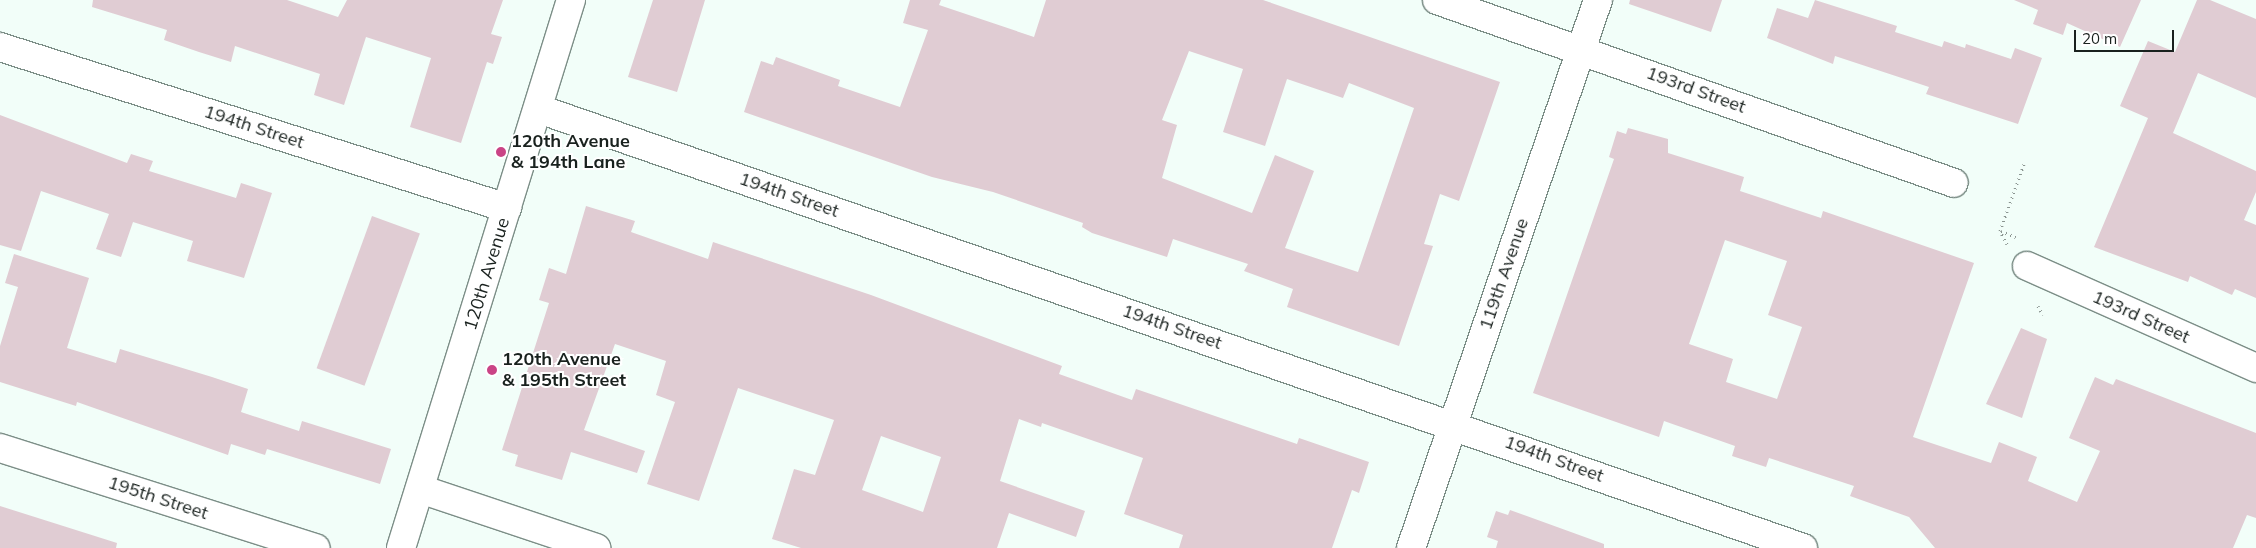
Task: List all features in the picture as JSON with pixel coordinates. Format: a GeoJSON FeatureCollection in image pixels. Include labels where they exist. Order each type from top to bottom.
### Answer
{"type":"FeatureCollection","features":[{"type":"Feature","properties":{"kind":"street","name":"120th Avenue"},"geometry":{"type":"LineString","coordinates":[[401,548],[539,109],[571,0]]}},
{"type":"Feature","properties":{"kind":"street","name":"193rd Street"},"geometry":{"type":"LineString","coordinates":[[1437,0],[1581,49],[1954,182]]}},
{"type":"Feature","properties":{"kind":"street","name":"119th Avenue"},"geometry":{"type":"LineString","coordinates":[[1411,548],[1598,0]]}},
{"type":"Feature","properties":{"kind":"street","name":"194th Street"},"geometry":{"type":"LineString","coordinates":[[0,47],[507,208]]}},
{"type":"Feature","properties":{"kind":"street","name":"194th Street"},"geometry":{"type":"LineString","coordinates":[[539,109],[1453,423],[1803,548]]}},
{"type":"Feature","properties":{"kind":"street","name":"193rd Street"},"geometry":{"type":"LineString","coordinates":[[2027,266],[2256,368]]}},
{"type":"Feature","properties":{"kind":"street","name":"195th Street"},"geometry":{"type":"LineString","coordinates":[[0,448],[316,548]]}},
{"type":"Feature","properties":{"kind":"street"},"geometry":{"type":"LineString","coordinates":[[420,488],[596,548]]}},
{"type":"Feature","properties":{"kind":"path"},"geometry":{"type":"LineString","coordinates":[[2000,231],[2025,161]]}},
{"type":"Feature","properties":{"kind":"building"},"geometry":{"type":"Polygon","coordinates":[[[93,0],[287,0],[338,17],[347,0],[503,0],[491,34],[502,37],[493,64],[487,62],[461,143],[410,127],[431,58],[366,37],[344,105],[314,95],[320,74],[235,46],[231,62],[199,52],[164,40],[167,30],[92,7],[93,0]]]}},
{"type":"Feature","properties":{"kind":"building"},"geometry":{"type":"Polygon","coordinates":[[[653,0],[705,0],[677,92],[628,77],[653,0]]]}},
{"type":"Feature","properties":{"kind":"building"},"geometry":{"type":"Polygon","coordinates":[[[910,0],[941,0],[939,5],[1034,37],[1046,0],[1263,0],[1500,82],[1459,201],[1440,194],[1424,244],[1433,246],[1399,346],[1287,307],[1293,289],[1244,271],[1248,264],[1173,239],[1167,257],[1092,233],[1082,227],[1083,223],[993,192],[932,177],[744,112],[761,61],[773,65],[776,57],[840,80],[838,86],[900,107],[928,30],[903,23],[910,0]],[[1189,51],[1162,120],[1177,125],[1162,178],[1252,213],[1275,155],[1314,171],[1285,248],[1358,272],[1414,108],[1349,83],[1343,98],[1287,79],[1265,146],[1223,132],[1243,69],[1189,51]]]}},
{"type":"Feature","properties":{"kind":"building"},"geometry":{"type":"Polygon","coordinates":[[[1630,0],[1722,0],[1711,32],[1629,4],[1630,0]]]}},
{"type":"Feature","properties":{"kind":"building"},"geometry":{"type":"Polygon","coordinates":[[[1815,0],[1897,26],[1895,32],[1942,47],[1944,41],[1965,48],[1966,44],[2011,59],[2015,48],[2042,58],[2018,124],[1926,94],[1929,87],[1835,56],[1833,64],[1767,38],[1777,8],[1808,18],[1815,0]]]}},
{"type":"Feature","properties":{"kind":"building"},"geometry":{"type":"Polygon","coordinates":[[[2014,0],[2141,0],[2120,47],[2067,23],[2063,35],[2033,24],[2038,10],[2014,0]]]}},
{"type":"Feature","properties":{"kind":"building"},"geometry":{"type":"Polygon","coordinates":[[[2197,0],[2210,0],[2256,19],[2256,98],[2198,73],[2173,133],[2256,171],[2256,192],[2244,220],[2256,225],[2256,298],[2235,289],[2232,295],[2190,276],[2188,282],[2094,247],[2148,118],[2120,106],[2148,41],[2175,52],[2197,0]]]}},
{"type":"Feature","properties":{"kind":"building"},"geometry":{"type":"Polygon","coordinates":[[[0,115],[127,163],[131,154],[153,161],[149,171],[236,198],[241,183],[272,193],[244,278],[187,261],[193,241],[133,222],[121,257],[96,249],[109,214],[41,191],[21,251],[0,245],[0,115]]]}},
{"type":"Feature","properties":{"kind":"building"},"geometry":{"type":"Polygon","coordinates":[[[1628,128],[1668,139],[1668,153],[1744,177],[1740,191],[1821,218],[1823,211],[1974,263],[1913,437],[1991,463],[1999,442],[2037,457],[2028,481],[2077,502],[2100,451],[2069,438],[2095,377],[2113,385],[2116,379],[2256,433],[2256,518],[2247,515],[2233,548],[1935,548],[1909,517],[1850,496],[1854,486],[1769,458],[1766,467],[1732,456],[1735,446],[1664,421],[1659,437],[1533,393],[1614,159],[1609,157],[1617,131],[1626,134],[1628,128]],[[1725,240],[1689,344],[1733,359],[1726,382],[1777,399],[1802,327],[1768,315],[1787,261],[1725,240]]]}},
{"type":"Feature","properties":{"kind":"building"},"geometry":{"type":"Polygon","coordinates":[[[586,206],[635,221],[631,232],[708,259],[713,242],[871,295],[1062,366],[1059,374],[1132,400],[1136,389],[1297,444],[1299,438],[1369,462],[1359,493],[1352,490],[1332,548],[1179,548],[1183,535],[1124,514],[1143,458],[1042,423],[1041,427],[1019,419],[1000,481],[1085,511],[1076,537],[1009,513],[997,548],[801,548],[772,539],[794,469],[815,475],[834,420],[738,388],[699,501],[647,484],[675,402],[656,395],[666,361],[615,344],[584,430],[645,451],[637,473],[571,452],[562,480],[515,466],[518,455],[502,450],[549,303],[539,300],[549,268],[566,274],[586,206]],[[881,436],[862,490],[923,512],[941,457],[881,436]]]}},
{"type":"Feature","properties":{"kind":"building"},"geometry":{"type":"Polygon","coordinates":[[[372,216],[420,233],[365,386],[317,368],[372,216]]]}},
{"type":"Feature","properties":{"kind":"building"},"geometry":{"type":"Polygon","coordinates":[[[14,254],[89,278],[67,348],[116,363],[120,349],[212,377],[248,389],[241,412],[299,431],[302,421],[391,449],[380,484],[267,449],[265,455],[231,444],[228,455],[77,402],[76,406],[0,382],[0,346],[18,287],[5,283],[14,254]]]}},
{"type":"Feature","properties":{"kind":"building"},"geometry":{"type":"Polygon","coordinates":[[[2021,328],[2047,339],[2022,418],[1986,404],[2021,328]]]}},
{"type":"Feature","properties":{"kind":"building"},"geometry":{"type":"Polygon","coordinates":[[[0,506],[117,543],[116,548],[0,548],[0,506]]]}},
{"type":"Feature","properties":{"kind":"building"},"geometry":{"type":"Polygon","coordinates":[[[1510,510],[1604,544],[1604,548],[1496,548],[1498,541],[1487,537],[1496,511],[1508,515],[1510,510]]]}},
{"type":"Feature","properties":{"kind":"place","name":"120th Avenue & 194th Lane"},"geometry":{"type":"Point","coordinates":[501,152]}},
{"type":"Feature","properties":{"kind":"place","name":"120th Avenue & 195th Street"},"geometry":{"type":"Point","coordinates":[492,370]}}]}
